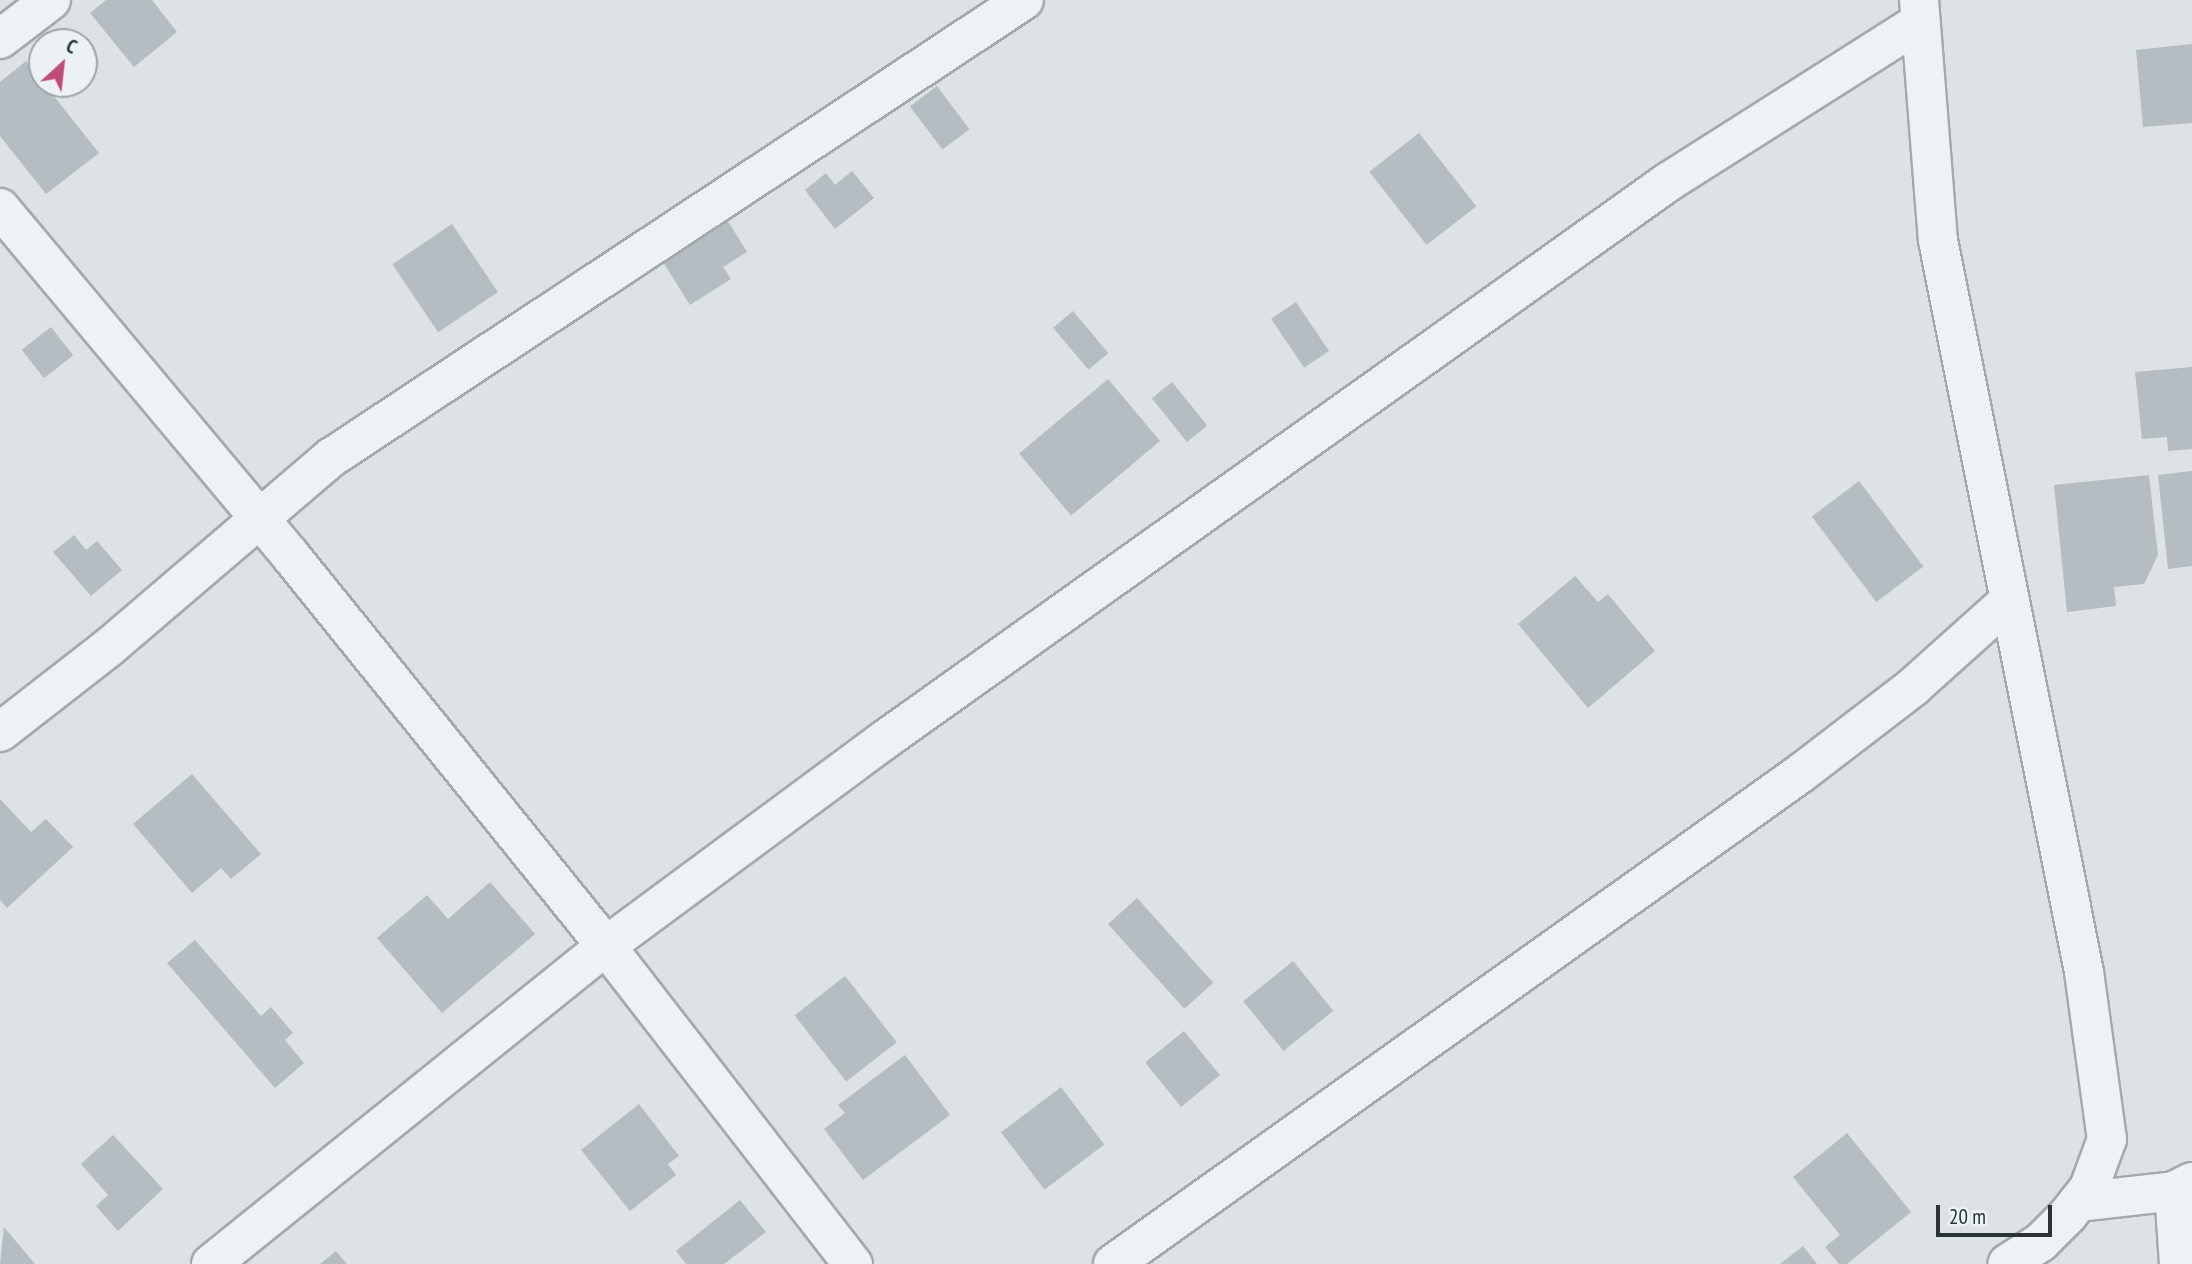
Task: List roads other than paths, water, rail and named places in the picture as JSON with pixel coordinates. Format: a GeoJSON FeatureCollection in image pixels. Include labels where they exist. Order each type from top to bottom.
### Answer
{"type":"FeatureCollection","features":[{"type":"Feature","properties":{"kind":"street"},"geometry":{"type":"LineString","coordinates":[[0,39],[51,0]]}},
{"type":"Feature","properties":{"kind":"street"},"geometry":{"type":"LineString","coordinates":[[0,732],[108,648],[256,517],[332,457],[1024,0]]}},
{"type":"Feature","properties":{"kind":"street"},"geometry":{"type":"LineString","coordinates":[[211,1264],[606,946],[905,725],[1668,182],[1919,11],[1938,240],[2084,972],[2107,1139],[2098,1167],[2078,1202],[2041,1242],[2007,1264]]}},
{"type":"Feature","properties":{"kind":"street"},"geometry":{"type":"LineString","coordinates":[[0,208],[606,946],[853,1264]]}},
{"type":"Feature","properties":{"kind":"street"},"geometry":{"type":"LineString","coordinates":[[1113,1264],[1801,773],[1913,687],[2009,601]]}},
{"type":"Feature","properties":{"kind":"street"},"geometry":{"type":"LineString","coordinates":[[2078,1202],[2183,1186],[2179,1264]]}}]}
